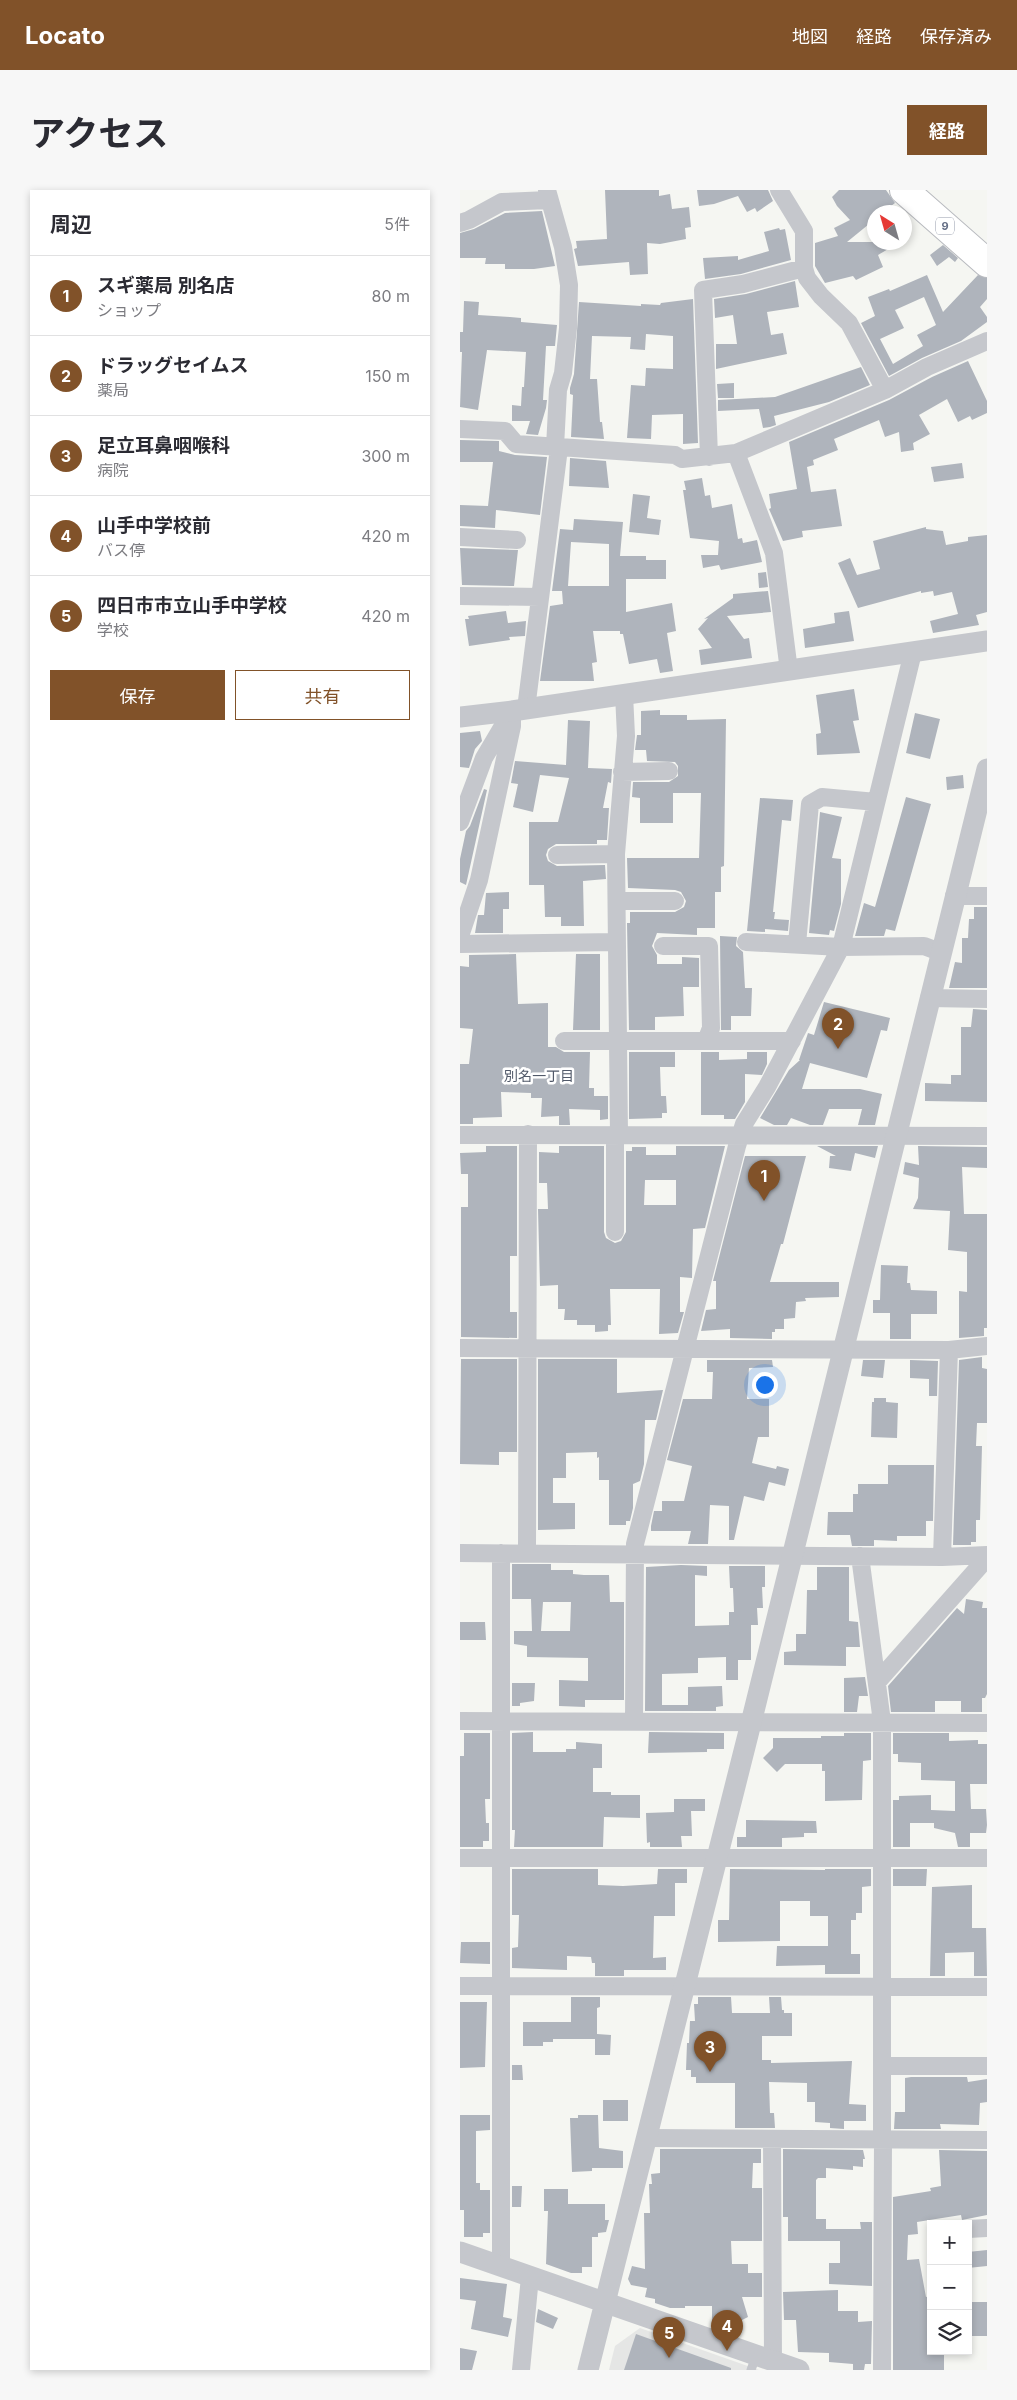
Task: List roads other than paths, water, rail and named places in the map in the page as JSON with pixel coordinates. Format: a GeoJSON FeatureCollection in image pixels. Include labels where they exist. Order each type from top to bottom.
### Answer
{"type":"FeatureCollection","features":[{"type":"Feature","properties":{"kind":"main road","name":"9"},"geometry":{"type":"LineString","coordinates":[[904,190],[987,263]]}},
{"type":"Feature","properties":{"kind":"street"},"geometry":{"type":"LineString","coordinates":[[779,190],[804,230],[804,268],[807,278],[821,296],[849,323],[885,390]]}},
{"type":"Feature","properties":{"kind":"street"},"geometry":{"type":"LineString","coordinates":[[460,223],[502,202],[548,195],[563,247],[569,285],[568,328],[563,373],[558,390],[557,448],[540,597],[519,710],[512,726],[483,864],[460,936]]}},
{"type":"Feature","properties":{"kind":"street"},"geometry":{"type":"LineString","coordinates":[[709,457],[703,290],[743,284],[804,268]]}},
{"type":"Feature","properties":{"kind":"street"},"geometry":{"type":"LineString","coordinates":[[460,430],[505,430],[516,444],[675,455],[682,459],[736,453],[885,390],[926,367],[987,340]]}},
{"type":"Feature","properties":{"kind":"street"},"geometry":{"type":"LineString","coordinates":[[736,453],[774,553],[789,671]]}},
{"type":"Feature","properties":{"kind":"street"},"geometry":{"type":"LineString","coordinates":[[460,537],[518,540]]}},
{"type":"Feature","properties":{"kind":"street"},"geometry":{"type":"LineString","coordinates":[[460,596],[540,597]]}},
{"type":"Feature","properties":{"kind":"street"},"geometry":{"type":"LineString","coordinates":[[460,717],[987,641]]}},
{"type":"Feature","properties":{"kind":"street"},"geometry":{"type":"LineString","coordinates":[[634,1721],[635,1544],[740,1135],[744,1124],[792,1040],[841,947],[913,652]]}},
{"type":"Feature","properties":{"kind":"street"},"geometry":{"type":"LineString","coordinates":[[615,1232],[618,1041],[616,854],[626,736],[624,694]]}},
{"type":"Feature","properties":{"kind":"street"},"geometry":{"type":"LineString","coordinates":[[460,822],[484,758],[519,710]]}},
{"type":"Feature","properties":{"kind":"street"},"geometry":{"type":"LineString","coordinates":[[622,772],[668,771]]}},
{"type":"Feature","properties":{"kind":"street"},"geometry":{"type":"LineString","coordinates":[[588,2370],[751,1723],[940,952],[986,777]]}},
{"type":"Feature","properties":{"kind":"street"},"geometry":{"type":"LineString","coordinates":[[797,944],[810,804],[822,797],[876,802]]}},
{"type":"Feature","properties":{"kind":"street"},"geometry":{"type":"LineString","coordinates":[[557,855],[616,854]]}},
{"type":"Feature","properties":{"kind":"street"},"geometry":{"type":"LineString","coordinates":[[954,896],[987,896]]}},
{"type":"Feature","properties":{"kind":"street"},"geometry":{"type":"LineString","coordinates":[[616,900],[675,901]]}},
{"type":"Feature","properties":{"kind":"street"},"geometry":{"type":"LineString","coordinates":[[460,944],[617,942]]}},
{"type":"Feature","properties":{"kind":"street"},"geometry":{"type":"LineString","coordinates":[[746,942],[841,947],[924,946],[940,952]]}},
{"type":"Feature","properties":{"kind":"street"},"geometry":{"type":"LineString","coordinates":[[663,946],[709,946],[711,1028],[706,1041]]}},
{"type":"Feature","properties":{"kind":"street"},"geometry":{"type":"LineString","coordinates":[[929,998],[987,999]]}},
{"type":"Feature","properties":{"kind":"street"},"geometry":{"type":"LineString","coordinates":[[564,1041],[792,1040]]}},
{"type":"Feature","properties":{"kind":"street"},"geometry":{"type":"LineString","coordinates":[[526,1553],[528,1134]]}},
{"type":"Feature","properties":{"kind":"street"},"geometry":{"type":"LineString","coordinates":[[460,1135],[987,1136]]}},
{"type":"Feature","properties":{"kind":"street"},"geometry":{"type":"LineString","coordinates":[[460,1348],[685,1350],[844,1348],[949,1350],[987,1346]]}},
{"type":"Feature","properties":{"kind":"street"},"geometry":{"type":"LineString","coordinates":[[942,1557],[949,1350]]}},
{"type":"Feature","properties":{"kind":"street"},"geometry":{"type":"LineString","coordinates":[[460,1553],[987,1556]]}},
{"type":"Feature","properties":{"kind":"street"},"geometry":{"type":"LineString","coordinates":[[501,1553],[501,2267]]}},
{"type":"Feature","properties":{"kind":"street"},"geometry":{"type":"LineString","coordinates":[[860,1556],[882,1722],[882,2370]]}},
{"type":"Feature","properties":{"kind":"street"},"geometry":{"type":"LineString","coordinates":[[878,1681],[987,1556]]}},
{"type":"Feature","properties":{"kind":"street"},"geometry":{"type":"LineString","coordinates":[[460,1722],[987,1723]]}},
{"type":"Feature","properties":{"kind":"street"},"geometry":{"type":"LineString","coordinates":[[460,1858],[987,1858]]}},
{"type":"Feature","properties":{"kind":"street"},"geometry":{"type":"LineString","coordinates":[[460,1986],[987,1987]]}},
{"type":"Feature","properties":{"kind":"street"},"geometry":{"type":"LineString","coordinates":[[882,2066],[987,2066]]}},
{"type":"Feature","properties":{"kind":"street"},"geometry":{"type":"LineString","coordinates":[[647,2138],[987,2140]]}},
{"type":"Feature","properties":{"kind":"street"},"geometry":{"type":"LineString","coordinates":[[760,2362],[772,2139]]}},
{"type":"Feature","properties":{"kind":"street"},"geometry":{"type":"LineString","coordinates":[[972,2230],[987,2228]]}},
{"type":"Feature","properties":{"kind":"street"},"geometry":{"type":"LineString","coordinates":[[460,2252],[760,2362],[799,2370]]}},
{"type":"Feature","properties":{"kind":"street"},"geometry":{"type":"LineString","coordinates":[[521,2370],[530,2277]]}},
{"type":"Feature","properties":{"kind":"place","name":"ドラッグセイムス"},"geometry":{"type":"Point","coordinates":[838,1049]}},
{"type":"Feature","properties":{"kind":"place","name":"スギ薬局 別名店"},"geometry":{"type":"Point","coordinates":[764,1201]}},
{"type":"Feature","properties":{"kind":"place","name":"足立耳鼻咽喉科"},"geometry":{"type":"Point","coordinates":[710,2072]}},
{"type":"Feature","properties":{"kind":"place","name":"山手中学校前"},"geometry":{"type":"Point","coordinates":[727,2351]}},
{"type":"Feature","properties":{"kind":"place","name":"四日市市立山手中学校"},"geometry":{"type":"Point","coordinates":[669,2358]}},
{"type":"Feature","properties":{"kind":"district","name":"別名一丁目"},"geometry":{"type":"Point","coordinates":[539,1076]}}]}
